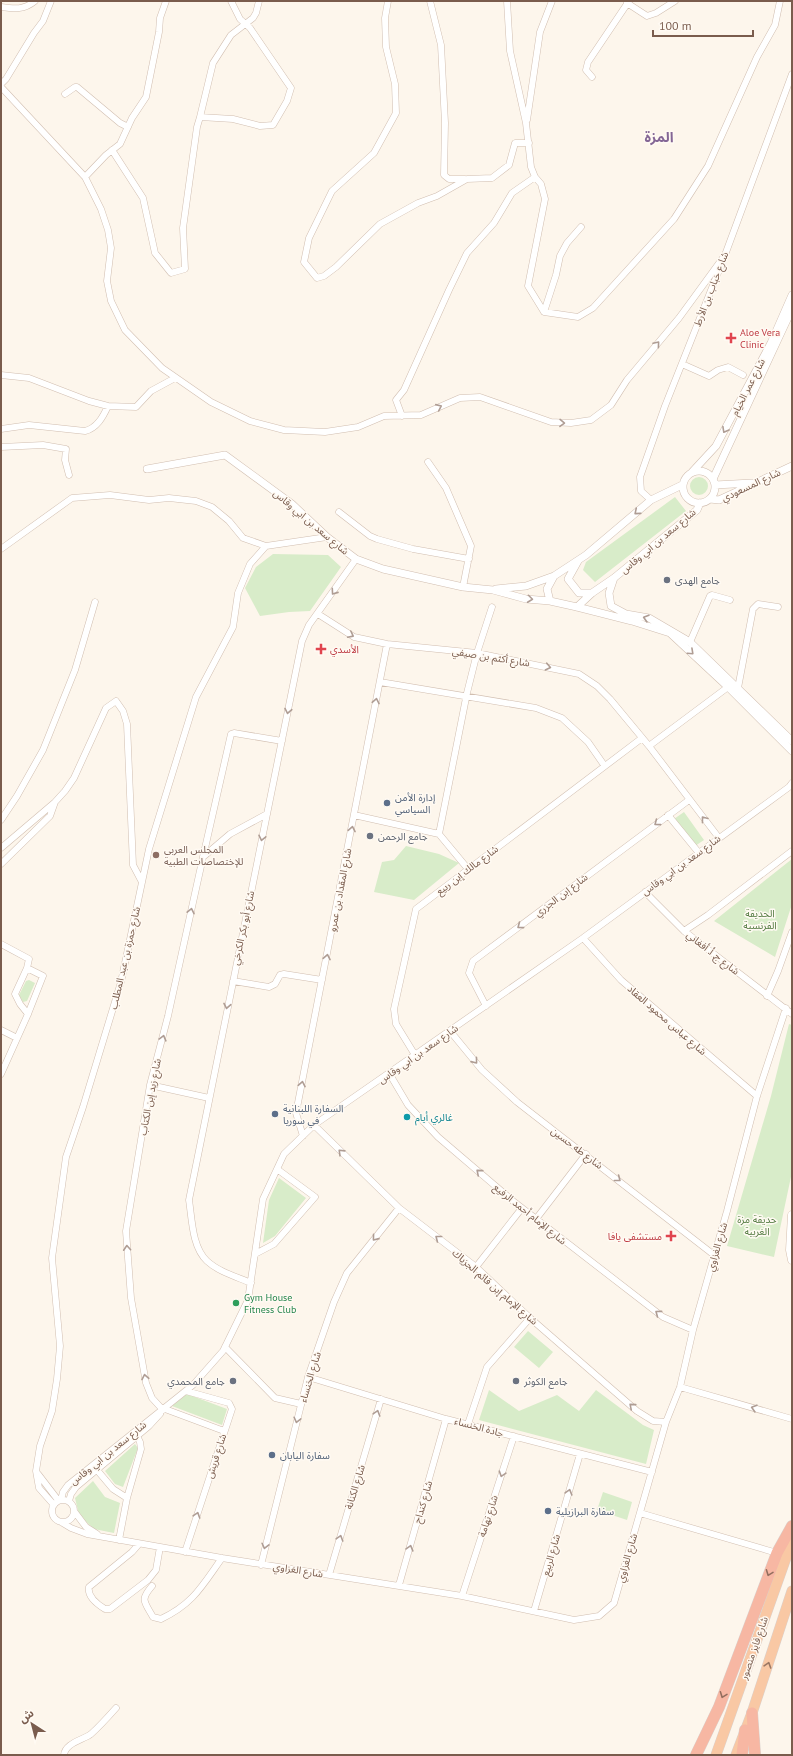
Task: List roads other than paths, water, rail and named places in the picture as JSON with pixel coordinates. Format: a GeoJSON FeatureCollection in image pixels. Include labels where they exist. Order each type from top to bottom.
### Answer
{"type":"FeatureCollection","features":[{"type":"Feature","properties":{"kind":"highway"},"geometry":{"type":"LineString","coordinates":[[696,1755],[719,1708],[777,1553],[792,1526]]}},
{"type":"Feature","properties":{"kind":"highway","name":"شارع فايز منصور"},"geometry":{"type":"LineString","coordinates":[[716,1755],[792,1541]]}},
{"type":"Feature","properties":{"kind":"highway","name":"شارع فايز منصور"},"geometry":{"type":"LineString","coordinates":[[736,1755],[752,1713],[792,1591]]}},
{"type":"Feature","properties":{"kind":"highway"},"geometry":{"type":"LineString","coordinates":[[752,1713],[755,1755]]}},
{"type":"Feature","properties":{"kind":"highway"},"geometry":{"type":"LineString","coordinates":[[742,1755],[745,1730]]}},
{"type":"Feature","properties":{"kind":"main road"},"geometry":{"type":"LineString","coordinates":[[792,1215],[790,1250],[792,1260]]}},
{"type":"Feature","properties":{"kind":"street"},"geometry":{"type":"LineString","coordinates":[[1,7],[18,10],[35,1]]}},
{"type":"Feature","properties":{"kind":"street"},"geometry":{"type":"LineString","coordinates":[[52,1],[43,21],[34,32],[1,86],[85,178],[101,209],[108,230],[111,248],[106,280],[111,301],[125,330],[162,368],[211,402],[250,421],[284,430],[325,432],[358,427],[384,416],[421,415],[460,398],[480,397],[551,422],[571,423],[591,420],[610,405],[627,380],[678,318],[725,255]]}},
{"type":"Feature","properties":{"kind":"street"},"geometry":{"type":"LineString","coordinates":[[85,178],[112,150],[120,144],[128,127],[146,97],[159,32],[160,18],[166,1]]}},
{"type":"Feature","properties":{"kind":"street"},"geometry":{"type":"LineString","coordinates":[[200,117],[233,120],[260,126],[273,126],[287,101],[291,88],[245,23],[240,19],[231,1]]}},
{"type":"Feature","properties":{"kind":"street"},"geometry":{"type":"LineString","coordinates":[[112,150],[143,198],[155,253],[171,273],[185,269],[182,228],[197,127],[213,63],[231,35],[253,18],[256,13],[258,1]]}},
{"type":"Feature","properties":{"kind":"street"},"geometry":{"type":"LineString","coordinates":[[388,1],[385,18],[386,47],[395,84],[396,113],[374,153],[332,191],[309,238],[304,262],[317,278],[324,276],[336,267],[380,224],[418,203],[437,196],[467,180]]}},
{"type":"Feature","properties":{"kind":"street"},"geometry":{"type":"LineString","coordinates":[[430,1],[441,45],[445,123],[444,175],[449,179],[467,180],[492,178],[509,166],[514,143],[528,143]]}},
{"type":"Feature","properties":{"kind":"street"},"geometry":{"type":"LineString","coordinates":[[507,1],[510,51],[526,123],[531,167],[535,177],[541,184],[545,199],[528,286],[544,312]]}},
{"type":"Feature","properties":{"kind":"street"},"geometry":{"type":"LineString","coordinates":[[507,8],[511,1]]}},
{"type":"Feature","properties":{"kind":"street"},"geometry":{"type":"LineString","coordinates":[[526,123],[540,32],[552,1]]}},
{"type":"Feature","properties":{"kind":"street"},"geometry":{"type":"LineString","coordinates":[[592,77],[586,70],[588,62],[628,2],[647,16],[656,13],[675,1]]}},
{"type":"Feature","properties":{"kind":"street"},"geometry":{"type":"LineString","coordinates":[[544,312],[578,317],[594,308],[674,219],[708,166],[757,57],[775,25],[780,1]]}},
{"type":"Feature","properties":{"kind":"street","name":"شارع خباب بن الأرط"},"geometry":{"type":"LineString","coordinates":[[651,500],[641,491],[640,477],[792,74]]}},
{"type":"Feature","properties":{"kind":"street"},"geometry":{"type":"LineString","coordinates":[[65,94],[77,87],[120,123],[128,127]]}},
{"type":"Feature","properties":{"kind":"street"},"geometry":{"type":"LineString","coordinates":[[402,416],[396,400],[404,390],[449,290],[468,253],[494,223],[512,193],[535,177]]}},
{"type":"Feature","properties":{"kind":"street"},"geometry":{"type":"LineString","coordinates":[[544,312],[560,256],[567,243],[581,227]]}},
{"type":"Feature","properties":{"kind":"street","name":"شارع عمر الخيام"},"geometry":{"type":"LineString","coordinates":[[692,472],[720,440],[771,343],[792,295]]}},
{"type":"Feature","properties":{"kind":"street","name":"شارع عمر الخيام"},"geometry":{"type":"LineString","coordinates":[[714,482],[792,309]]}},
{"type":"Feature","properties":{"kind":"street"},"geometry":{"type":"LineString","coordinates":[[682,364],[710,376],[718,370],[728,367],[743,375]]}},
{"type":"Feature","properties":{"kind":"street"},"geometry":{"type":"LineString","coordinates":[[1,375],[30,378],[89,401],[108,406],[136,407],[151,390],[176,378]]}},
{"type":"Feature","properties":{"kind":"street"},"geometry":{"type":"LineString","coordinates":[[1,429],[29,424],[85,431],[92,429],[99,422],[108,406]]}},
{"type":"Feature","properties":{"kind":"street"},"geometry":{"type":"LineString","coordinates":[[1,447],[42,445],[66,449],[65,460],[69,475]]}},
{"type":"Feature","properties":{"kind":"street","name":"شارع سعد بن ابي وقاس"},"geometry":{"type":"LineString","coordinates":[[147,469],[224,455],[292,504],[327,537],[356,559],[383,569],[463,587],[493,590],[526,599],[550,601],[577,607],[632,621],[670,633],[728,687],[792,751]]}},
{"type":"Feature","properties":{"kind":"street"},"geometry":{"type":"LineString","coordinates":[[428,462],[446,488],[471,546],[463,587]]}},
{"type":"Feature","properties":{"kind":"street","name":"شارع المسعودي"},"geometry":{"type":"LineString","coordinates":[[710,499],[719,500],[792,466]]}},
{"type":"Feature","properties":{"kind":"street"},"geometry":{"type":"LineString","coordinates":[[493,590],[526,586],[554,576],[578,561],[651,500],[682,485],[688,475],[692,472],[706,472],[714,482],[715,490],[710,499],[700,503],[695,503],[684,495],[682,485]]}},
{"type":"Feature","properties":{"kind":"street"},"geometry":{"type":"LineString","coordinates":[[714,482],[730,485],[754,483]]}},
{"type":"Feature","properties":{"kind":"street"},"geometry":{"type":"LineString","coordinates":[[1,549],[72,498],[110,495],[149,500],[169,498],[196,501],[212,507],[229,521],[243,538],[266,546],[327,537]]}},
{"type":"Feature","properties":{"kind":"street","name":"شارع سعد بن ابي وقاس"},"geometry":{"type":"LineString","coordinates":[[577,607],[592,593],[614,578],[697,510],[700,503]]}},
{"type":"Feature","properties":{"kind":"street"},"geometry":{"type":"LineString","coordinates":[[339,512],[370,536],[377,539],[413,549],[469,559]]}},
{"type":"Feature","properties":{"kind":"street","name":"شارع حمزة بن عبد المطلب"},"geometry":{"type":"LineString","coordinates":[[58,1502],[39,1488],[36,1471],[40,1446],[52,1411],[57,1379],[60,1346],[52,1258],[66,1157],[83,1107],[121,982],[149,849],[196,697],[233,627],[238,593],[250,564],[266,546]]}},
{"type":"Feature","properties":{"kind":"street","name":"شارع أبو بكر الكرخي"},"geometry":{"type":"LineString","coordinates":[[251,1283],[218,1269],[206,1260],[195,1241],[189,1200],[302,641],[309,625],[356,559]]}},
{"type":"Feature","properties":{"kind":"street"},"geometry":{"type":"LineString","coordinates":[[578,561],[568,579],[578,593],[592,593]]}},
{"type":"Feature","properties":{"kind":"street"},"geometry":{"type":"LineString","coordinates":[[550,601],[547,588],[554,576]]}},
{"type":"Feature","properties":{"kind":"street","name":"شارع سعد بن ابي وقاس"},"geometry":{"type":"LineString","coordinates":[[614,578],[609,593],[611,606],[626,614],[649,618],[690,642],[792,741]]}},
{"type":"Feature","properties":{"kind":"street"},"geometry":{"type":"LineString","coordinates":[[690,642],[710,596],[712,595],[730,600]]}},
{"type":"Feature","properties":{"kind":"street"},"geometry":{"type":"LineString","coordinates":[[1,820],[17,796],[43,750],[75,670],[95,602]]}},
{"type":"Feature","properties":{"kind":"street"},"geometry":{"type":"LineString","coordinates":[[738,688],[753,609],[758,604],[778,607]]}},
{"type":"Feature","properties":{"kind":"street"},"geometry":{"type":"LineString","coordinates":[[439,834],[467,695],[477,653],[492,607]]}},
{"type":"Feature","properties":{"kind":"street","name":"شارع أكثم بن صيفي"},"geometry":{"type":"LineString","coordinates":[[318,614],[354,637],[387,644],[477,653],[579,674],[597,686],[610,699],[649,746],[719,838]]}},
{"type":"Feature","properties":{"kind":"street","name":"شارع المقداد بن عمرو"},"geometry":{"type":"LineString","coordinates":[[303,1136],[296,1113],[387,644]]}},
{"type":"Feature","properties":{"kind":"street"},"geometry":{"type":"LineString","coordinates":[[380,682],[467,695],[536,708],[562,718],[588,742],[604,765]]}},
{"type":"Feature","properties":{"kind":"street"},"geometry":{"type":"LineString","coordinates":[[649,746],[728,687]]}},
{"type":"Feature","properties":{"kind":"street"},"geometry":{"type":"LineString","coordinates":[[1,848],[55,802],[65,791],[74,778],[106,708],[116,701],[123,711],[127,724],[133,865],[142,882]]}},
{"type":"Feature","properties":{"kind":"street","name":"شارع زيد إبن الكتاب"},"geometry":{"type":"LineString","coordinates":[[163,1410],[152,1398],[146,1382],[131,1298],[126,1231],[150,1085],[168,1016],[231,734],[234,733],[282,741]]}},
{"type":"Feature","properties":{"kind":"street","name":"شارع مالك إبن ربيع"},"geometry":{"type":"LineString","coordinates":[[415,1055],[396,1024],[394,1009],[416,909],[604,765],[642,738]]}},
{"type":"Feature","properties":{"kind":"street","name":"شارع سعد بن ابي وقاس"},"geometry":{"type":"LineString","coordinates":[[58,1502],[68,1485],[193,1385],[225,1347],[248,1300],[263,1199],[284,1154],[314,1125],[583,938],[789,787],[792,783]]}},
{"type":"Feature","properties":{"kind":"street","name":"شارع إبن الجزري"},"geometry":{"type":"LineString","coordinates":[[486,1006],[469,973],[473,961],[689,800]]}},
{"type":"Feature","properties":{"kind":"street"},"geometry":{"type":"LineString","coordinates":[[1,864],[50,816],[55,802]]}},
{"type":"Feature","properties":{"kind":"street"},"geometry":{"type":"LineString","coordinates":[[203,857],[230,834],[267,814]]}},
{"type":"Feature","properties":{"kind":"street"},"geometry":{"type":"LineString","coordinates":[[354,815],[439,834],[468,869]]}},
{"type":"Feature","properties":{"kind":"street"},"geometry":{"type":"LineString","coordinates":[[668,815],[698,854]]}},
{"type":"Feature","properties":{"kind":"street"},"geometry":{"type":"LineString","coordinates":[[684,931],[792,851]]}},
{"type":"Feature","properties":{"kind":"street","name":"شارع ج. أ. أفغاني"},"geometry":{"type":"LineString","coordinates":[[645,892],[684,931],[767,996],[789,1009],[792,1014]]}},
{"type":"Feature","properties":{"kind":"street"},"geometry":{"type":"LineString","coordinates":[[767,996],[792,932]]}},
{"type":"Feature","properties":{"kind":"street","name":"شارع عباس محمود العقاد"},"geometry":{"type":"LineString","coordinates":[[583,938],[621,980],[757,1096]]}},
{"type":"Feature","properties":{"kind":"street"},"geometry":{"type":"LineString","coordinates":[[1,944],[29,959],[27,968],[15,994],[20,1004],[28,1014]]}},
{"type":"Feature","properties":{"kind":"street"},"geometry":{"type":"LineString","coordinates":[[1,1074],[43,976],[27,968]]}},
{"type":"Feature","properties":{"kind":"street"},"geometry":{"type":"LineString","coordinates":[[233,981],[269,987],[275,984],[281,974],[322,980]]}},
{"type":"Feature","properties":{"kind":"street","name":"شارع الغزاوي"},"geometry":{"type":"LineString","coordinates":[[61,1522],[86,1534],[160,1548],[261,1565],[399,1585],[534,1610],[574,1620],[599,1616],[614,1603],[666,1422],[680,1387],[693,1330],[757,1096],[789,1009]]}},
{"type":"Feature","properties":{"kind":"street"},"geometry":{"type":"LineString","coordinates":[[1,1030],[17,1038]]}},
{"type":"Feature","properties":{"kind":"street","name":"شارع طه حسين"},"geometry":{"type":"LineString","coordinates":[[450,1031],[482,1070],[517,1102],[586,1154],[714,1255]]}},
{"type":"Feature","properties":{"kind":"street"},"geometry":{"type":"LineString","coordinates":[[1,1058],[8,1059]]}},
{"type":"Feature","properties":{"kind":"street","name":"شارع الإمام أحمد الرفيع"},"geometry":{"type":"LineString","coordinates":[[389,1073],[408,1105],[438,1137],[522,1208],[663,1317],[693,1330]]}},
{"type":"Feature","properties":{"kind":"street"},"geometry":{"type":"LineString","coordinates":[[150,1085],[209,1098]]}},
{"type":"Feature","properties":{"kind":"street","name":"شارع الإمام إبن قائم الجزياك"},"geometry":{"type":"LineString","coordinates":[[314,1125],[400,1208],[476,1267],[530,1318],[637,1411],[653,1421],[666,1422]]}},
{"type":"Feature","properties":{"kind":"street"},"geometry":{"type":"LineString","coordinates":[[536,1219],[586,1154]]}},
{"type":"Feature","properties":{"kind":"street"},"geometry":{"type":"LineString","coordinates":[[255,1254],[274,1244],[315,1197],[277,1169]]}},
{"type":"Feature","properties":{"kind":"street","name":"شارع الخنساء"},"geometry":{"type":"LineString","coordinates":[[261,1565],[308,1377],[334,1302],[347,1273],[400,1208]]}},
{"type":"Feature","properties":{"kind":"street"},"geometry":{"type":"LineString","coordinates":[[476,1267],[522,1208]]}},
{"type":"Feature","properties":{"kind":"street"},"geometry":{"type":"LineString","coordinates":[[468,1424],[487,1367],[530,1318]]}},
{"type":"Feature","properties":{"kind":"street"},"geometry":{"type":"LineString","coordinates":[[225,1347],[275,1398],[301,1404]]}},
{"type":"Feature","properties":{"kind":"street","name":"جادة الخنساء"},"geometry":{"type":"LineString","coordinates":[[308,1377],[446,1419],[652,1472]]}},
{"type":"Feature","properties":{"kind":"street"},"geometry":{"type":"LineString","coordinates":[[680,1387],[792,1419]]}},
{"type":"Feature","properties":{"kind":"street","name":"شارع قريش"},"geometry":{"type":"LineString","coordinates":[[185,1552],[232,1409],[230,1403],[186,1391]]}},
{"type":"Feature","properties":{"kind":"street","name":"شارع الكنانة"},"geometry":{"type":"LineString","coordinates":[[329,1575],[382,1399]]}},
{"type":"Feature","properties":{"kind":"street"},"geometry":{"type":"LineString","coordinates":[[163,1410],[224,1431]]}},
{"type":"Feature","properties":{"kind":"street","name":"شارع سعد بن ابي وقاس"},"geometry":{"type":"LineString","coordinates":[[69,1501],[71,1494],[76,1487],[153,1423],[163,1410]]}},
{"type":"Feature","properties":{"kind":"street","name":"شارع كنداح"},"geometry":{"type":"LineString","coordinates":[[399,1585],[446,1419]]}},
{"type":"Feature","properties":{"kind":"street"},"geometry":{"type":"LineString","coordinates":[[120,1540],[127,1498],[141,1449],[137,1436]]}},
{"type":"Feature","properties":{"kind":"street","name":"شارع تهامة"},"geometry":{"type":"LineString","coordinates":[[462,1596],[514,1436]]}},
{"type":"Feature","properties":{"kind":"street","name":"شارع الربيع"},"geometry":{"type":"LineString","coordinates":[[534,1610],[580,1454]]}},
{"type":"Feature","properties":{"kind":"street"},"geometry":{"type":"LineString","coordinates":[[97,1470],[110,1486],[127,1498]]}},
{"type":"Feature","properties":{"kind":"street"},"geometry":{"type":"LineString","coordinates":[[69,1501],[73,1506],[74,1511],[70,1520],[61,1522],[52,1514],[58,1502],[69,1501]]}},
{"type":"Feature","properties":{"kind":"street","name":"شارع الغزاوي"},"geometry":{"type":"LineString","coordinates":[[74,1511],[86,1527],[100,1536]]}},
{"type":"Feature","properties":{"kind":"street"},"geometry":{"type":"LineString","coordinates":[[640,1513],[777,1553]]}},
{"type":"Feature","properties":{"kind":"street"},"geometry":{"type":"LineString","coordinates":[[139,1544],[132,1552],[89,1587],[88,1591],[90,1596],[104,1609],[110,1609],[148,1580],[158,1566],[160,1548]]}},
{"type":"Feature","properties":{"kind":"street"},"geometry":{"type":"LineString","coordinates":[[152,1586],[143,1598],[144,1603],[153,1616],[161,1619],[173,1613],[195,1596],[222,1558]]}},
{"type":"Feature","properties":{"kind":"street"},"geometry":{"type":"LineString","coordinates":[[64,1755],[65,1751],[71,1744],[90,1734],[116,1708]]}},
{"type":"Feature","properties":{"kind":"place","name":"Aloe Vera Clinic"},"geometry":{"type":"Point","coordinates":[731,338]}},
{"type":"Feature","properties":{"kind":"place","name":"جامع الهدى"},"geometry":{"type":"Point","coordinates":[667,580]}},
{"type":"Feature","properties":{"kind":"place","name":"الأسدي"},"geometry":{"type":"Point","coordinates":[321,649]}},
{"type":"Feature","properties":{"kind":"place","name":"إدارة الأمن السياسي"},"geometry":{"type":"Point","coordinates":[387,803]}},
{"type":"Feature","properties":{"kind":"place","name":"جامع الرحمن"},"geometry":{"type":"Point","coordinates":[370,836]}},
{"type":"Feature","properties":{"kind":"place","name":"المجلس العربي للإختصاصات الطبية"},"geometry":{"type":"Point","coordinates":[156,855]}},
{"type":"Feature","properties":{"kind":"place","name":"السفارة اللبنانية في سوريا"},"geometry":{"type":"Point","coordinates":[275,1114]}},
{"type":"Feature","properties":{"kind":"place","name":"غالري أيام"},"geometry":{"type":"Point","coordinates":[407,1117]}},
{"type":"Feature","properties":{"kind":"place","name":"مستشفى يافا"},"geometry":{"type":"Point","coordinates":[671,1236]}},
{"type":"Feature","properties":{"kind":"place","name":"Gym House Fitness Club"},"geometry":{"type":"Point","coordinates":[236,1303]}},
{"type":"Feature","properties":{"kind":"place","name":"جامع المحمدي"},"geometry":{"type":"Point","coordinates":[233,1381]}},
{"type":"Feature","properties":{"kind":"place","name":"جامع الكوثر"},"geometry":{"type":"Point","coordinates":[516,1381]}},
{"type":"Feature","properties":{"kind":"place","name":"سفارة اليابان"},"geometry":{"type":"Point","coordinates":[272,1455]}},
{"type":"Feature","properties":{"kind":"place","name":"سفارة البرازيلية"},"geometry":{"type":"Point","coordinates":[548,1511]}},
{"type":"Feature","properties":{"kind":"district","name":"المزة"},"geometry":{"type":"Point","coordinates":[659,137]}},
{"type":"Feature","properties":{"kind":"park label","name":"الحديقة الفرنسية"},"geometry":{"type":"Point","coordinates":[760,918]}},
{"type":"Feature","properties":{"kind":"park label","name":"حديقة مزة الغربية"},"geometry":{"type":"Point","coordinates":[757,1224]}}]}
